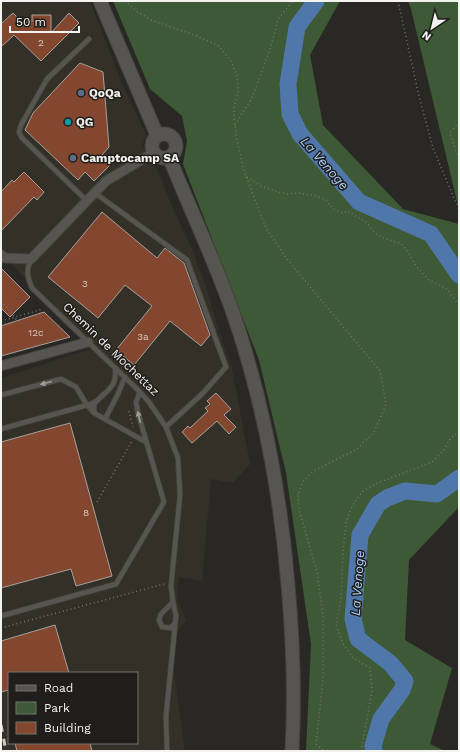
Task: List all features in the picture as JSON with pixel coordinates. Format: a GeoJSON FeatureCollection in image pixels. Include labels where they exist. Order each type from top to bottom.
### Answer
{"type":"FeatureCollection","features":[{"type":"Feature","properties":{"kind":"main road"},"geometry":{"type":"LineString","coordinates":[[100,1],[157,135]]}},
{"type":"Feature","properties":{"kind":"main road"},"geometry":{"type":"LineString","coordinates":[[169,134],[175,140],[175,152],[169,157],[160,158],[153,153],[152,141],[157,135],[169,134]]}},
{"type":"Feature","properties":{"kind":"main road"},"geometry":{"type":"LineString","coordinates":[[169,157],[224,288],[253,380],[267,439],[278,496],[284,541],[292,627],[292,751]]}},
{"type":"Feature","properties":{"kind":"street"},"geometry":{"type":"LineString","coordinates":[[1,255],[5,258],[31,259],[106,181],[153,153]]}},
{"type":"Feature","properties":{"kind":"street"},"geometry":{"type":"LineString","coordinates":[[1,366],[88,342]]}},
{"type":"Feature","properties":{"kind":"lane"},"geometry":{"type":"LineString","coordinates":[[87,201],[22,138],[19,132],[21,125],[47,79],[90,39]]}},
{"type":"Feature","properties":{"kind":"lane"},"geometry":{"type":"LineString","coordinates":[[95,193],[187,260],[226,367],[203,393],[166,427]]}},
{"type":"Feature","properties":{"kind":"lane","name":"Chemin de Mochettaz"},"geometry":{"type":"LineString","coordinates":[[31,259],[27,268],[28,277],[32,288],[149,402],[166,427],[178,458],[180,495],[169,584],[176,616],[166,716],[167,751]]}},
{"type":"Feature","properties":{"kind":"lane"},"geometry":{"type":"LineString","coordinates":[[94,413],[94,404],[112,387],[116,374],[115,368]]}},
{"type":"Feature","properties":{"kind":"lane"},"geometry":{"type":"LineString","coordinates":[[105,419],[125,377]]}},
{"type":"Feature","properties":{"kind":"lane"},"geometry":{"type":"LineString","coordinates":[[1,395],[61,379],[76,387],[87,405],[94,413],[146,442]]}},
{"type":"Feature","properties":{"kind":"lane"},"geometry":{"type":"LineString","coordinates":[[1,616],[116,584],[164,502],[136,402],[140,392]]}},
{"type":"Feature","properties":{"kind":"lane"},"geometry":{"type":"LineString","coordinates":[[1,429],[87,405],[98,400]]}},
{"type":"Feature","properties":{"kind":"lane"},"geometry":{"type":"LineString","coordinates":[[173,602],[161,614],[159,620],[162,627],[171,628],[175,623]]}},
{"type":"Feature","properties":{"kind":"path"},"geometry":{"type":"LineString","coordinates":[[125,1],[136,11],[151,20],[197,36],[218,46],[231,61],[237,75],[238,86],[234,107],[237,140],[247,177],[266,228],[287,259],[380,371],[386,405],[374,432],[356,450],[313,471],[302,483],[298,497],[300,513],[317,572],[323,615],[323,679],[316,744],[326,751]]}},
{"type":"Feature","properties":{"kind":"path"},"geometry":{"type":"LineString","coordinates":[[235,125],[252,98],[271,46],[278,19],[292,1]]}},
{"type":"Feature","properties":{"kind":"path"},"geometry":{"type":"LineString","coordinates":[[398,1],[419,96],[433,148],[459,210]]}},
{"type":"Feature","properties":{"kind":"path"},"geometry":{"type":"LineString","coordinates":[[459,122],[450,132],[459,160]]}},
{"type":"Feature","properties":{"kind":"path"},"geometry":{"type":"LineString","coordinates":[[247,177],[261,186],[278,192],[288,194],[299,193],[316,196],[326,200],[333,209],[343,213],[347,211],[366,222],[376,234],[402,244],[416,266],[429,280],[447,289],[459,305]]}},
{"type":"Feature","properties":{"kind":"path"},"geometry":{"type":"LineString","coordinates":[[1,268],[5,269]]}},
{"type":"Feature","properties":{"kind":"path"},"geometry":{"type":"LineString","coordinates":[[1,302],[11,312],[17,321],[1,325]]}},
{"type":"Feature","properties":{"kind":"path"},"geometry":{"type":"LineString","coordinates":[[1,321],[46,308]]}},
{"type":"Feature","properties":{"kind":"path"},"geometry":{"type":"LineString","coordinates":[[129,411],[134,429]]}},
{"type":"Feature","properties":{"kind":"path"},"geometry":{"type":"LineString","coordinates":[[360,751],[372,691],[370,668],[353,658],[343,644],[336,625],[341,600],[342,552],[346,523],[352,506],[362,492],[375,484],[432,462],[443,451],[451,438],[459,432]]}},
{"type":"Feature","properties":{"kind":"path"},"geometry":{"type":"LineString","coordinates":[[97,502],[133,440]]}},
{"type":"Feature","properties":{"kind":"path"},"geometry":{"type":"LineString","coordinates":[[1,628],[169,584]]}},
{"type":"Feature","properties":{"kind":"shaded area"},"geometry":{"type":"Polygon","coordinates":[[[1,1],[90,1],[121,81],[146,135],[142,146],[155,164],[174,211],[192,249],[208,292],[217,326],[232,369],[250,464],[233,483],[211,479],[202,581],[179,577],[177,598],[186,621],[170,642],[185,751],[1,751],[1,378],[94,348],[1,253],[1,1]]]}},
{"type":"Feature","properties":{"kind":"green space"},"geometry":{"type":"Polygon","coordinates":[[[113,1],[340,1],[310,55],[323,125],[403,209],[459,224],[459,507],[409,560],[405,640],[452,668],[430,744],[445,751],[306,751],[311,644],[286,473],[259,360],[183,164],[187,141],[182,116],[150,89],[113,1]]]}},
{"type":"Feature","properties":{"kind":"green space"},"geometry":{"type":"Polygon","coordinates":[[[408,1],[459,1],[459,210],[411,9],[408,1]]]}},
{"type":"Feature","properties":{"kind":"building"},"geometry":{"type":"Polygon","coordinates":[[[13,13],[22,22],[32,22],[32,15],[51,15],[51,33],[69,13],[79,23],[41,61],[14,35],[1,47],[1,24],[13,13]]]}},
{"type":"Feature","properties":{"kind":"building","name":"QG"},"geometry":{"type":"Polygon","coordinates":[[[80,63],[103,72],[109,147],[102,155],[111,164],[94,181],[85,172],[78,180],[25,130],[33,113],[80,63]]]}},
{"type":"Feature","properties":{"kind":"building"},"geometry":{"type":"Polygon","coordinates":[[[24,172],[44,192],[37,200],[34,197],[1,231],[1,192],[12,180],[14,182],[24,172]]]}},
{"type":"Feature","properties":{"kind":"building"},"geometry":{"type":"Polygon","coordinates":[[[102,212],[157,258],[165,248],[184,263],[210,335],[201,346],[170,321],[134,365],[116,350],[152,306],[125,285],[98,318],[48,277],[102,212]]]}},
{"type":"Feature","properties":{"kind":"building"},"geometry":{"type":"Polygon","coordinates":[[[1,268],[30,297],[10,317],[1,308],[1,268]]]}},
{"type":"Feature","properties":{"kind":"building"},"geometry":{"type":"Polygon","coordinates":[[[44,312],[70,337],[1,356],[1,326],[44,312]]]}},
{"type":"Feature","properties":{"kind":"building"},"geometry":{"type":"Polygon","coordinates":[[[216,393],[231,409],[224,415],[236,427],[229,434],[217,421],[192,443],[182,432],[188,426],[190,428],[208,411],[205,408],[210,404],[207,401],[216,393]]]}},
{"type":"Feature","properties":{"kind":"building"},"geometry":{"type":"Polygon","coordinates":[[[70,423],[112,576],[76,586],[71,569],[1,588],[1,442],[70,423]]]}},
{"type":"Feature","properties":{"kind":"building"},"geometry":{"type":"Polygon","coordinates":[[[55,625],[69,672],[8,672],[8,690],[1,692],[1,641],[55,625]]]}},
{"type":"Feature","properties":{"kind":"building"},"geometry":{"type":"Polygon","coordinates":[[[15,744],[90,744],[92,751],[17,751],[15,744]]]}},
{"type":"Feature","properties":{"kind":"waterway","name":"La Venoge"},"geometry":{"type":"LineString","coordinates":[[316,1],[297,27],[288,84],[290,114],[300,134],[359,202],[431,234],[459,275]]}},
{"type":"Feature","properties":{"kind":"waterway","name":"La Venoge"},"geometry":{"type":"LineString","coordinates":[[374,751],[373,746],[381,719],[402,690],[405,681],[390,663],[358,639],[353,619],[360,535],[378,504],[387,498],[405,491],[437,494],[459,478]]}},
{"type":"Feature","properties":{"kind":"railway"},"geometry":{"type":"LineString","coordinates":[[1,725],[6,751]]}},
{"type":"Feature","properties":{"kind":"place","name":"QoQa"},"geometry":{"type":"Point","coordinates":[81,93]}},
{"type":"Feature","properties":{"kind":"place","name":"QG"},"geometry":{"type":"Point","coordinates":[68,122]}},
{"type":"Feature","properties":{"kind":"place","name":"Camptocamp SA"},"geometry":{"type":"Point","coordinates":[73,158]}}]}
